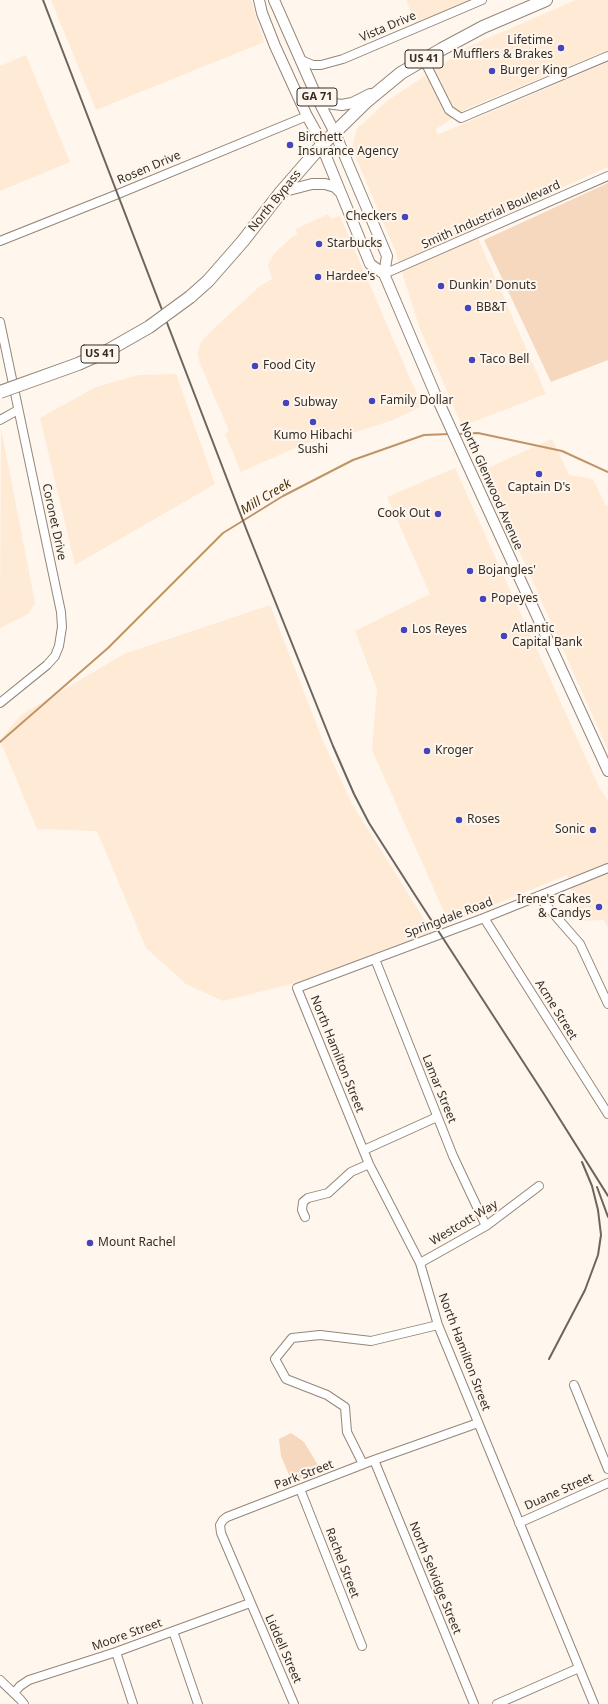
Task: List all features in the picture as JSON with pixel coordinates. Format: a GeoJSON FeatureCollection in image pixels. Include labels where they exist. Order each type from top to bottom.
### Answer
{"type":"FeatureCollection","features":[{"type":"Feature","properties":{"kind":"highway","name":"North Bypass"},"geometry":{"type":"LineString","coordinates":[[0,392],[78,364],[123,342],[149,327],[190,297],[208,281],[321,146],[367,101],[401,74],[477,30],[546,0]]}},
{"type":"Feature","properties":{"kind":"main road","name":"GA 71"},"geometry":{"type":"LineString","coordinates":[[259,0],[262,14],[275,46],[321,146]]}},
{"type":"Feature","properties":{"kind":"main road","name":"GA 71"},"geometry":{"type":"LineString","coordinates":[[274,0],[319,102],[335,133]]}},
{"type":"Feature","properties":{"kind":"main road"},"geometry":{"type":"LineString","coordinates":[[319,102],[342,105],[352,103],[389,83]]}},
{"type":"Feature","properties":{"kind":"main road","name":"North Glenwood Avenue"},"geometry":{"type":"LineString","coordinates":[[335,133],[387,256],[384,274]]}},
{"type":"Feature","properties":{"kind":"main road","name":"North Glenwood Avenue"},"geometry":{"type":"LineString","coordinates":[[321,146],[370,264],[384,274],[436,396],[608,772]]}},
{"type":"Feature","properties":{"kind":"main road"},"geometry":{"type":"LineString","coordinates":[[281,192],[312,184],[325,184],[335,187],[340,192]]}},
{"type":"Feature","properties":{"kind":"street","name":"Vista Drive"},"geometry":{"type":"LineString","coordinates":[[301,60],[313,65],[321,65],[343,59],[482,0]]}},
{"type":"Feature","properties":{"kind":"street"},"geometry":{"type":"LineString","coordinates":[[424,60],[450,110],[461,118],[608,56]]}},
{"type":"Feature","properties":{"kind":"street","name":"Rosen Drive"},"geometry":{"type":"LineString","coordinates":[[0,241],[307,116]]}},
{"type":"Feature","properties":{"kind":"street","name":"Smith Industrial Boulevard"},"geometry":{"type":"LineString","coordinates":[[384,274],[608,176]]}},
{"type":"Feature","properties":{"kind":"street","name":"Coronet Drive"},"geometry":{"type":"LineString","coordinates":[[0,322],[61,612],[62,627],[60,646],[55,656],[47,665],[0,703]]}},
{"type":"Feature","properties":{"kind":"street"},"geometry":{"type":"LineString","coordinates":[[0,420],[18,410]]}},
{"type":"Feature","properties":{"kind":"street","name":"Springdale Road"},"geometry":{"type":"LineString","coordinates":[[297,988],[484,918],[608,868]]}},
{"type":"Feature","properties":{"kind":"street"},"geometry":{"type":"LineString","coordinates":[[538,896],[580,944],[608,1004]]}},
{"type":"Feature","properties":{"kind":"street","name":"Acme Street"},"geometry":{"type":"LineString","coordinates":[[484,918],[608,1114]]}},
{"type":"Feature","properties":{"kind":"street","name":"Lamar Street"},"geometry":{"type":"LineString","coordinates":[[374,959],[453,1156],[486,1226]]}},
{"type":"Feature","properties":{"kind":"street","name":"North Hamilton Street"},"geometry":{"type":"LineString","coordinates":[[297,988],[369,1164],[420,1263],[438,1325],[594,1704]]}},
{"type":"Feature","properties":{"kind":"street"},"geometry":{"type":"LineString","coordinates":[[364,1150],[437,1117]]}},
{"type":"Feature","properties":{"kind":"street"},"geometry":{"type":"LineString","coordinates":[[305,1217],[302,1210],[304,1202],[308,1198],[328,1193],[351,1172],[369,1164]]}},
{"type":"Feature","properties":{"kind":"street","name":"Westcott Way"},"geometry":{"type":"LineString","coordinates":[[420,1263],[486,1226],[539,1186]]}},
{"type":"Feature","properties":{"kind":"street"},"geometry":{"type":"LineString","coordinates":[[363,1464],[347,1432],[345,1407],[327,1395],[286,1379],[275,1359],[292,1338],[320,1335],[371,1342],[438,1325]]}},
{"type":"Feature","properties":{"kind":"street"},"geometry":{"type":"LineString","coordinates":[[574,1385],[608,1469]]}},
{"type":"Feature","properties":{"kind":"street","name":"Park Street"},"geometry":{"type":"LineString","coordinates":[[250,1603],[221,1532],[220,1525],[227,1517],[363,1464],[478,1423]]}},
{"type":"Feature","properties":{"kind":"street","name":"North Selvidge Street"},"geometry":{"type":"LineString","coordinates":[[374,1460],[474,1704]]}},
{"type":"Feature","properties":{"kind":"street","name":"Duane Street"},"geometry":{"type":"LineString","coordinates":[[519,1523],[608,1483]]}},
{"type":"Feature","properties":{"kind":"street","name":"Rachel Street"},"geometry":{"type":"LineString","coordinates":[[300,1489],[362,1646]]}},
{"type":"Feature","properties":{"kind":"street","name":"Moore Street"},"geometry":{"type":"LineString","coordinates":[[14,1693],[20,1686],[29,1680],[116,1652],[250,1603]]}},
{"type":"Feature","properties":{"kind":"street","name":"Liddell Street"},"geometry":{"type":"LineString","coordinates":[[250,1603],[294,1704]]}},
{"type":"Feature","properties":{"kind":"street"},"geometry":{"type":"LineString","coordinates":[[173,1631],[198,1704]]}},
{"type":"Feature","properties":{"kind":"street"},"geometry":{"type":"LineString","coordinates":[[116,1652],[132,1704]]}},
{"type":"Feature","properties":{"kind":"street"},"geometry":{"type":"LineString","coordinates":[[497,1704],[579,1668]]}},
{"type":"Feature","properties":{"kind":"street"},"geometry":{"type":"LineString","coordinates":[[0,1680],[24,1704]]}},
{"type":"Feature","properties":{"kind":"shaded area"},"geometry":{"type":"Polygon","coordinates":[[[51,0],[251,0],[264,42],[96,110],[51,0]]]}},
{"type":"Feature","properties":{"kind":"shaded area"},"geometry":{"type":"Polygon","coordinates":[[[406,0],[469,0],[416,23],[406,0]]]}},
{"type":"Feature","properties":{"kind":"shaded area"},"geometry":{"type":"Polygon","coordinates":[[[576,0],[608,0],[608,50],[466,109],[436,129],[437,135],[608,62],[608,167],[473,227],[546,394],[462,426],[419,326],[395,250],[354,153],[353,143],[357,129],[387,101],[465,48],[576,0]]]}},
{"type":"Feature","properties":{"kind":"shaded area"},"geometry":{"type":"Polygon","coordinates":[[[26,55],[70,162],[0,191],[0,66],[26,55]]]}},
{"type":"Feature","properties":{"kind":"shaded area"},"geometry":{"type":"Polygon","coordinates":[[[608,183],[608,360],[551,382],[484,240],[608,183]]]}},
{"type":"Feature","properties":{"kind":"shaded area"},"geometry":{"type":"Polygon","coordinates":[[[328,214],[331,219],[340,216],[422,406],[393,420],[344,436],[306,443],[241,472],[225,434],[229,431],[199,361],[198,353],[200,344],[208,334],[260,286],[272,279],[268,265],[274,254],[293,236],[297,235],[296,229],[328,214]]]}},
{"type":"Feature","properties":{"kind":"shaded area"},"geometry":{"type":"Polygon","coordinates":[[[176,374],[215,484],[75,565],[40,418],[96,387],[139,375],[176,374]]]}},
{"type":"Feature","properties":{"kind":"shaded area"},"geometry":{"type":"Polygon","coordinates":[[[1,428],[35,603],[28,614],[0,628],[1,428]]]}},
{"type":"Feature","properties":{"kind":"shaded area"},"geometry":{"type":"Polygon","coordinates":[[[552,439],[569,475],[593,479],[606,506],[608,505],[608,750],[483,470],[552,439]]]}},
{"type":"Feature","properties":{"kind":"shaded area"},"geometry":{"type":"Polygon","coordinates":[[[455,468],[599,787],[608,801],[608,928],[604,920],[579,921],[567,875],[449,923],[372,750],[377,689],[355,631],[430,594],[387,497],[455,468]]]}},
{"type":"Feature","properties":{"kind":"shaded area"},"geometry":{"type":"Polygon","coordinates":[[[270,605],[323,741],[352,804],[432,932],[295,983],[223,1001],[186,984],[146,948],[97,831],[37,829],[0,740],[21,715],[124,654],[270,605]]]}},
{"type":"Feature","properties":{"kind":"shaded area"},"geometry":{"type":"Polygon","coordinates":[[[291,1433],[304,1442],[321,1470],[292,1482],[281,1456],[279,1439],[291,1433]]]}},
{"type":"Feature","properties":{"kind":"waterway","name":"Mill Creek"},"geometry":{"type":"LineString","coordinates":[[457,434],[478,433],[562,451],[608,472]]}},
{"type":"Feature","properties":{"kind":"waterway","name":"Mill Creek"},"geometry":{"type":"LineString","coordinates":[[0,742],[108,648],[223,533],[283,496],[353,460],[424,435],[450,434]]}},
{"type":"Feature","properties":{"kind":"railway"},"geometry":{"type":"LineString","coordinates":[[43,0],[247,531],[333,746],[354,794],[369,823],[608,1196]]}},
{"type":"Feature","properties":{"kind":"railway"},"geometry":{"type":"LineString","coordinates":[[549,1359],[585,1290],[598,1255],[601,1235],[598,1210],[592,1186],[582,1162]]}},
{"type":"Feature","properties":{"kind":"railway"},"geometry":{"type":"LineString","coordinates":[[597,1187],[608,1217]]}},
{"type":"Feature","properties":{"kind":"place","name":"Lifetime Mufflers & Brakes"},"geometry":{"type":"Point","coordinates":[561,48]}},
{"type":"Feature","properties":{"kind":"place","name":"Burger King"},"geometry":{"type":"Point","coordinates":[492,71]}},
{"type":"Feature","properties":{"kind":"place","name":"Birchett Insurance Agency"},"geometry":{"type":"Point","coordinates":[290,145]}},
{"type":"Feature","properties":{"kind":"place","name":"Checkers"},"geometry":{"type":"Point","coordinates":[405,217]}},
{"type":"Feature","properties":{"kind":"place","name":"Starbucks"},"geometry":{"type":"Point","coordinates":[319,244]}},
{"type":"Feature","properties":{"kind":"place","name":"Hardee's"},"geometry":{"type":"Point","coordinates":[318,277]}},
{"type":"Feature","properties":{"kind":"place","name":"Dunkin' Donuts"},"geometry":{"type":"Point","coordinates":[441,286]}},
{"type":"Feature","properties":{"kind":"place","name":"BB&T"},"geometry":{"type":"Point","coordinates":[468,308]}},
{"type":"Feature","properties":{"kind":"place","name":"Taco Bell"},"geometry":{"type":"Point","coordinates":[472,360]}},
{"type":"Feature","properties":{"kind":"place","name":"Food City"},"geometry":{"type":"Point","coordinates":[255,366]}},
{"type":"Feature","properties":{"kind":"place","name":"Family Dollar"},"geometry":{"type":"Point","coordinates":[372,401]}},
{"type":"Feature","properties":{"kind":"place","name":"Subway"},"geometry":{"type":"Point","coordinates":[286,403]}},
{"type":"Feature","properties":{"kind":"place","name":"Kumo Hibachi Sushi"},"geometry":{"type":"Point","coordinates":[313,422]}},
{"type":"Feature","properties":{"kind":"place","name":"Captain D's"},"geometry":{"type":"Point","coordinates":[539,474]}},
{"type":"Feature","properties":{"kind":"place","name":"Cook Out"},"geometry":{"type":"Point","coordinates":[438,514]}},
{"type":"Feature","properties":{"kind":"place","name":"Bojangles'"},"geometry":{"type":"Point","coordinates":[470,571]}},
{"type":"Feature","properties":{"kind":"place","name":"Popeyes"},"geometry":{"type":"Point","coordinates":[483,599]}},
{"type":"Feature","properties":{"kind":"place","name":"Los Reyes"},"geometry":{"type":"Point","coordinates":[404,630]}},
{"type":"Feature","properties":{"kind":"place","name":"Atlantic Capital Bank"},"geometry":{"type":"Point","coordinates":[504,636]}},
{"type":"Feature","properties":{"kind":"place","name":"Kroger"},"geometry":{"type":"Point","coordinates":[427,751]}},
{"type":"Feature","properties":{"kind":"place","name":"Roses"},"geometry":{"type":"Point","coordinates":[459,820]}},
{"type":"Feature","properties":{"kind":"place","name":"Sonic"},"geometry":{"type":"Point","coordinates":[593,830]}},
{"type":"Feature","properties":{"kind":"place","name":"Irene's Cakes & Candys"},"geometry":{"type":"Point","coordinates":[599,907]}},
{"type":"Feature","properties":{"kind":"place","name":"Mount Rachel"},"geometry":{"type":"Point","coordinates":[90,1243]}}]}
